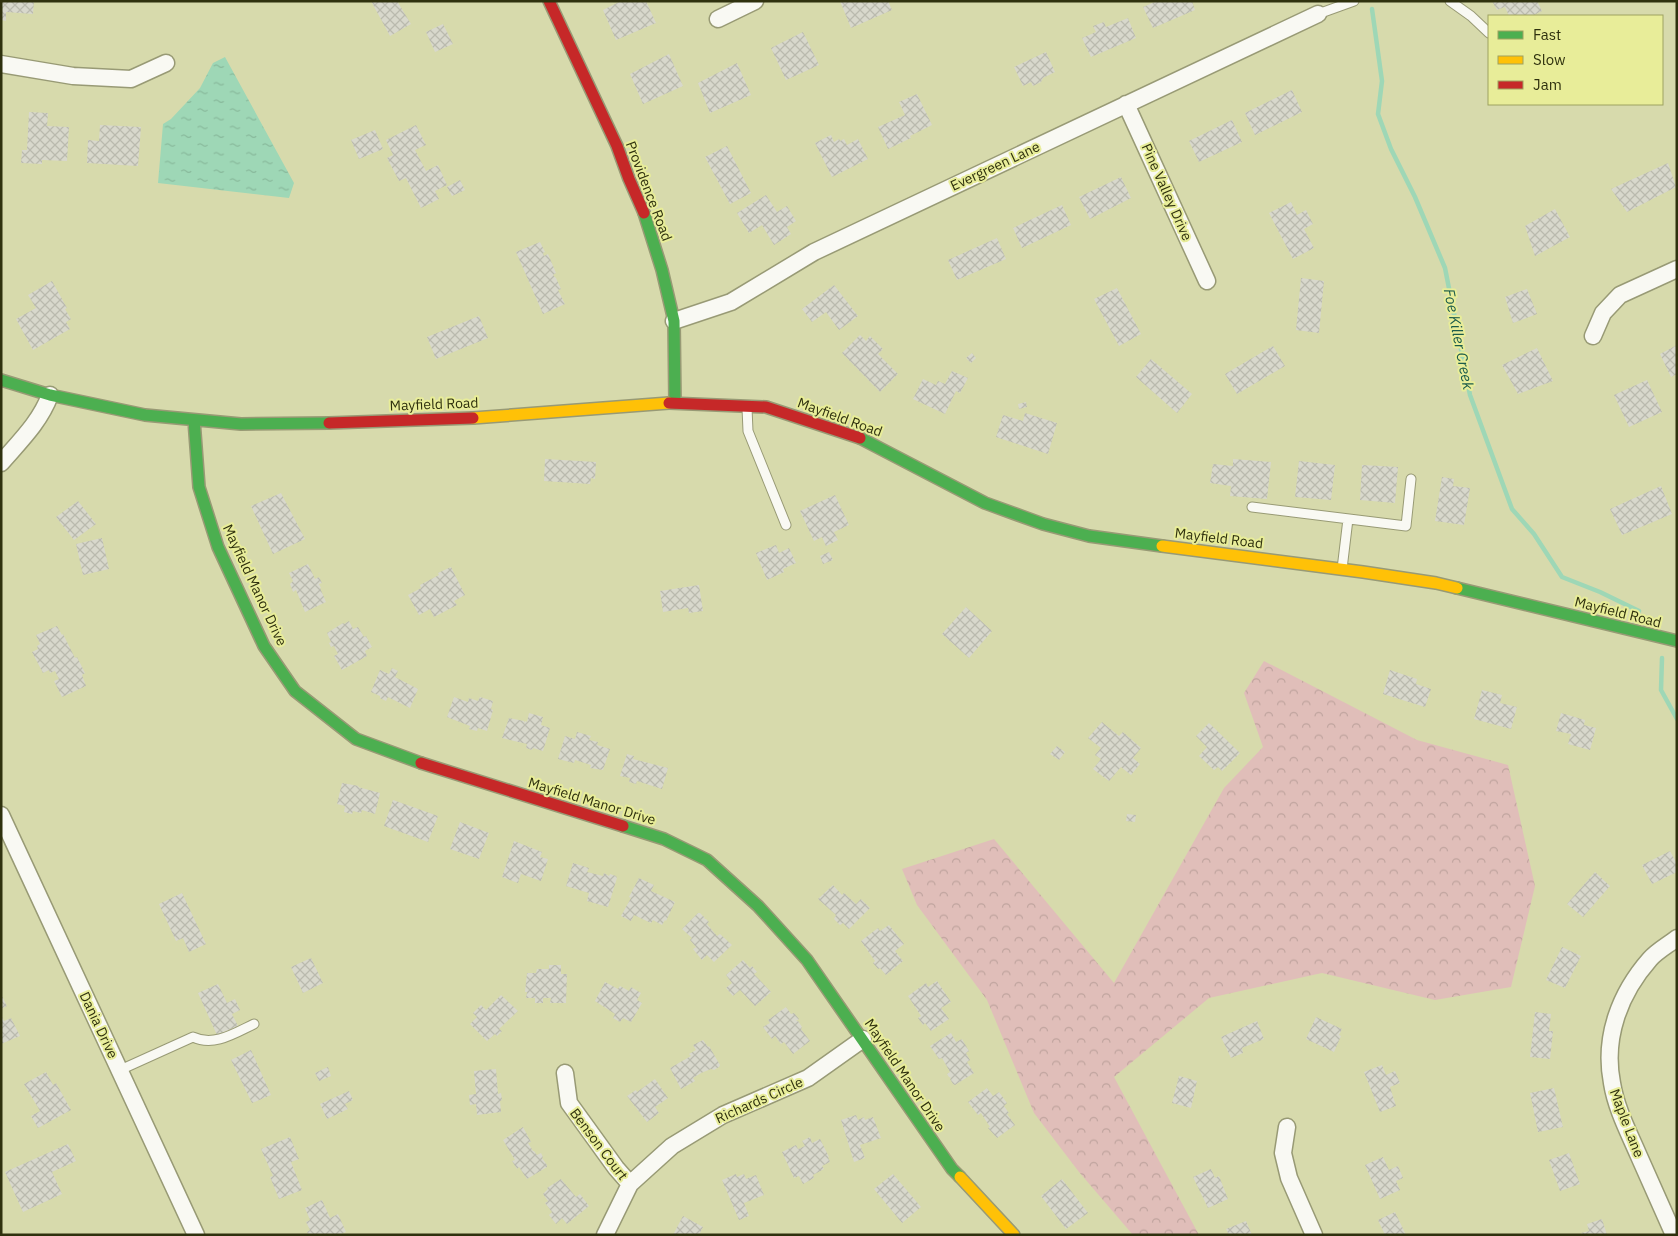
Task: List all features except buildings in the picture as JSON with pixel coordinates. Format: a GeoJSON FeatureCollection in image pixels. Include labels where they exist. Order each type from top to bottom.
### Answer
{"type":"FeatureCollection","features":[{"type":"Feature","properties":{"kind":"street","name":"Providence Road"},"geometry":{"type":"LineString","coordinates":[[549,1],[617,146],[645,214],[662,270],[674,321],[675,403]]}},
{"type":"Feature","properties":{"kind":"street"},"geometry":{"type":"LineString","coordinates":[[718,19],[755,1]]}},
{"type":"Feature","properties":{"kind":"street","name":"Evergreen Lane"},"geometry":{"type":"LineString","coordinates":[[674,321],[731,302],[814,252],[1318,14]]}},
{"type":"Feature","properties":{"kind":"street"},"geometry":{"type":"LineString","coordinates":[[1,64],[73,76],[131,79],[166,62]]}},
{"type":"Feature","properties":{"kind":"street","name":"Pine Valley Drive"},"geometry":{"type":"LineString","coordinates":[[1126,104],[1207,281]]}},
{"type":"Feature","properties":{"kind":"street"},"geometry":{"type":"LineString","coordinates":[[1593,336],[1603,313],[1620,296],[1677,269]]}},
{"type":"Feature","properties":{"kind":"street","name":"Mayfield Road"},"geometry":{"type":"LineString","coordinates":[[1,380],[50,395],[145,415],[241,424],[482,418],[675,403],[766,407],[859,437],[985,502],[1042,524],[1089,536],[1342,569],[1436,584],[1677,641]]}},
{"type":"Feature","properties":{"kind":"street"},"geometry":{"type":"LineString","coordinates":[[1,463],[36,424],[45,409],[50,395]]}},
{"type":"Feature","properties":{"kind":"street","name":"Mayfield Manor Drive"},"geometry":{"type":"LineString","coordinates":[[194,420],[199,487],[218,547],[264,646],[295,692],[356,739],[422,764],[664,839],[707,860],[758,906],[807,960],[952,1169],[1014,1235]]}},
{"type":"Feature","properties":{"kind":"street","name":"Dania Drive"},"geometry":{"type":"LineString","coordinates":[[1,815],[196,1235]]}},
{"type":"Feature","properties":{"kind":"street","name":"Maple Lane"},"geometry":{"type":"LineString","coordinates":[[1674,1235],[1620,1114],[1611,1082],[1610,1057],[1611,1035],[1617,1013],[1627,990],[1651,958],[1677,938]]}},
{"type":"Feature","properties":{"kind":"street","name":"Richards Circle"},"geometry":{"type":"LineString","coordinates":[[606,1235],[630,1184],[672,1146],[723,1114],[808,1078],[863,1040]]}},
{"type":"Feature","properties":{"kind":"street","name":"Benson Court"},"geometry":{"type":"LineString","coordinates":[[565,1073],[569,1104],[630,1184]]}},
{"type":"Feature","properties":{"kind":"street"},"geometry":{"type":"LineString","coordinates":[[1287,1127],[1283,1153],[1289,1178],[1314,1235]]}},
{"type":"Feature","properties":{"kind":"lane"},"geometry":{"type":"LineString","coordinates":[[1318,14],[1354,1]]}},
{"type":"Feature","properties":{"kind":"lane"},"geometry":{"type":"LineString","coordinates":[[1450,1],[1471,16],[1488,32]]}},
{"type":"Feature","properties":{"kind":"lane"},"geometry":{"type":"LineString","coordinates":[[747,405],[748,431],[786,525]]}},
{"type":"Feature","properties":{"kind":"lane"},"geometry":{"type":"LineString","coordinates":[[1252,507],[1406,526],[1411,479]]}},
{"type":"Feature","properties":{"kind":"lane"},"geometry":{"type":"LineString","coordinates":[[1342,569],[1348,519]]}},
{"type":"Feature","properties":{"kind":"lane"},"geometry":{"type":"LineString","coordinates":[[120,1070],[193,1037],[201,1040],[215,1041],[254,1024]]}},
{"type":"Feature","properties":{"kind":"green space"},"geometry":{"type":"Polygon","coordinates":[[[1264,661],[1417,740],[1508,765],[1535,886],[1511,987],[1435,1000],[1322,973],[1209,998],[1114,1077],[1199,1235],[1133,1235],[1079,1172],[1034,1113],[987,1000],[917,905],[902,869],[994,839],[1114,983],[1224,788],[1263,747],[1244,693],[1264,661]]]}},
{"type":"Feature","properties":{"kind":"water"},"geometry":{"type":"Polygon","coordinates":[[[225,57],[294,183],[289,198],[158,183],[163,124],[171,119],[200,88],[213,63],[225,57]]]}},
{"type":"Feature","properties":{"kind":"waterway","name":"Foe Killer Creek"},"geometry":{"type":"LineString","coordinates":[[1372,9],[1382,81],[1378,114],[1391,149],[1415,197],[1445,268],[1470,395],[1512,509],[1534,534],[1562,577],[1600,592],[1639,611]]}},
{"type":"Feature","properties":{"kind":"waterway","name":"Foe Killer Creek"},"geometry":{"type":"LineString","coordinates":[[1662,658],[1661,690],[1677,719]]}},
{"type":"Feature","properties":{"kind":"traffic: fast"},"geometry":{"type":"LineString","coordinates":[[644,213],[662,270],[674,321],[675,403]]}},
{"type":"Feature","properties":{"kind":"traffic: fast"},"geometry":{"type":"LineString","coordinates":[[1,380],[50,395],[145,415],[241,424],[329,423]]}},
{"type":"Feature","properties":{"kind":"traffic: fast"},"geometry":{"type":"LineString","coordinates":[[194,420],[199,487],[218,547],[264,646],[295,691],[356,739],[421,763]]}},
{"type":"Feature","properties":{"kind":"traffic: fast"},"geometry":{"type":"LineString","coordinates":[[860,438],[985,503],[1043,524],[1089,536],[1162,546]]}},
{"type":"Feature","properties":{"kind":"traffic: fast"},"geometry":{"type":"LineString","coordinates":[[1457,588],[1677,641]]}},
{"type":"Feature","properties":{"kind":"traffic: fast"},"geometry":{"type":"LineString","coordinates":[[623,826],[664,839],[707,860],[758,906],[807,960],[952,1169],[960,1177]]}},
{"type":"Feature","properties":{"kind":"traffic: slow"},"geometry":{"type":"LineString","coordinates":[[473,418],[669,403]]}},
{"type":"Feature","properties":{"kind":"traffic: slow"},"geometry":{"type":"LineString","coordinates":[[1162,546],[1363,572],[1457,588]]}},
{"type":"Feature","properties":{"kind":"traffic: slow"},"geometry":{"type":"LineString","coordinates":[[960,1177],[1014,1235]]}},
{"type":"Feature","properties":{"kind":"traffic: jam"},"geometry":{"type":"LineString","coordinates":[[549,1],[617,146],[644,213]]}},
{"type":"Feature","properties":{"kind":"traffic: jam"},"geometry":{"type":"LineString","coordinates":[[669,403],[766,407],[860,438]]}},
{"type":"Feature","properties":{"kind":"traffic: jam"},"geometry":{"type":"LineString","coordinates":[[329,423],[473,418]]}},
{"type":"Feature","properties":{"kind":"traffic: jam"},"geometry":{"type":"LineString","coordinates":[[421,763],[623,826]]}}]}
